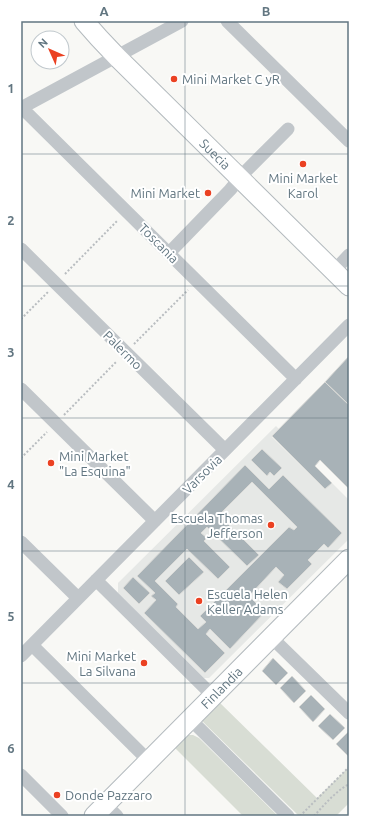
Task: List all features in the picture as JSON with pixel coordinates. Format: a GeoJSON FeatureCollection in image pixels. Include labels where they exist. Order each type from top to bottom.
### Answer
{"type":"FeatureCollection","features":[{"type":"Feature","properties":{"kind":"street","name":"Suecia"},"geometry":{"type":"LineString","coordinates":[[84,21],[116,57],[349,286]]}},
{"type":"Feature","properties":{"kind":"street"},"geometry":{"type":"LineString","coordinates":[[22,108],[182,21]]}},
{"type":"Feature","properties":{"kind":"street"},"geometry":{"type":"LineString","coordinates":[[227,21],[349,141]]}},
{"type":"Feature","properties":{"kind":"street","name":"Toscania"},"geometry":{"type":"LineString","coordinates":[[22,108],[296,379]]}},
{"type":"Feature","properties":{"kind":"street"},"geometry":{"type":"LineString","coordinates":[[169,253],[230,190],[245,172],[288,129]]}},
{"type":"Feature","properties":{"kind":"street","name":"Palermo"},"geometry":{"type":"LineString","coordinates":[[21,249],[225,450]]}},
{"type":"Feature","properties":{"kind":"street"},"geometry":{"type":"LineString","coordinates":[[334,271],[349,255]]}},
{"type":"Feature","properties":{"kind":"street","name":"Varsovia"},"geometry":{"type":"LineString","coordinates":[[21,656],[349,326]]}},
{"type":"Feature","properties":{"kind":"street"},"geometry":{"type":"LineString","coordinates":[[21,389],[155,521]]}},
{"type":"Feature","properties":{"kind":"street"},"geometry":{"type":"LineString","coordinates":[[21,542],[78,598]]}},
{"type":"Feature","properties":{"kind":"street","name":"Finlandia"},"geometry":{"type":"LineString","coordinates":[[106,812],[149,761],[271,637],[347,565]]}},
{"type":"Feature","properties":{"kind":"street"},"geometry":{"type":"LineString","coordinates":[[96,580],[213,696]]}},
{"type":"Feature","properties":{"kind":"street"},"geometry":{"type":"LineString","coordinates":[[271,637],[349,713]]}},
{"type":"Feature","properties":{"kind":"street"},"geometry":{"type":"LineString","coordinates":[[32,645],[149,761]]}},
{"type":"Feature","properties":{"kind":"street"},"geometry":{"type":"LineString","coordinates":[[190,719],[288,816]]}},
{"type":"Feature","properties":{"kind":"street"},"geometry":{"type":"LineString","coordinates":[[21,775],[62,816]]}},
{"type":"Feature","properties":{"kind":"path"},"geometry":{"type":"LineString","coordinates":[[21,319],[127,211]]}},
{"type":"Feature","properties":{"kind":"path"},"geometry":{"type":"LineString","coordinates":[[21,458],[197,280]]}},
{"type":"Feature","properties":{"kind":"path"},"geometry":{"type":"LineString","coordinates":[[300,816],[349,767]]}},
{"type":"Feature","properties":{"kind":"path"},"geometry":{"type":"LineString","coordinates":[[314,816],[328,800],[349,784]]}},
{"type":"Feature","properties":{"kind":"shaded area"},"geometry":{"type":"Polygon","coordinates":[[[276,426],[279,429],[272,437],[325,489],[332,483],[349,500],[349,539],[209,678],[204,678],[118,593],[118,583],[276,426]]]}},
{"type":"Feature","properties":{"kind":"shaded area"},"geometry":{"type":"Polygon","coordinates":[[[218,701],[317,798],[349,767],[349,803],[336,816],[299,816],[199,718],[218,701]]]}},
{"type":"Feature","properties":{"kind":"shaded area"},"geometry":{"type":"Polygon","coordinates":[[[189,735],[199,738],[278,816],[243,816],[173,746],[185,736],[189,735]]]}},
{"type":"Feature","properties":{"kind":"building"},"geometry":{"type":"Polygon","coordinates":[[[349,356],[349,405],[325,382],[349,356]]]}},
{"type":"Feature","properties":{"kind":"building"},"geometry":{"type":"Polygon","coordinates":[[[325,382],[349,405],[349,489],[320,460],[315,466],[332,483],[325,489],[272,436],[325,382]]]}},
{"type":"Feature","properties":{"kind":"building"},"geometry":{"type":"Polygon","coordinates":[[[262,449],[282,468],[274,476],[270,472],[267,476],[251,460],[262,449]]]}},
{"type":"Feature","properties":{"kind":"building"},"geometry":{"type":"Polygon","coordinates":[[[245,465],[269,489],[283,475],[342,533],[328,548],[324,544],[308,560],[312,564],[287,589],[278,582],[284,575],[276,567],[249,596],[265,612],[230,649],[210,629],[206,634],[225,653],[205,673],[144,613],[156,600],[151,596],[155,593],[137,576],[245,465]],[[252,482],[219,515],[259,555],[247,566],[207,527],[201,533],[207,538],[204,541],[230,567],[218,579],[187,549],[155,581],[178,604],[176,607],[198,629],[206,622],[200,616],[289,527],[294,530],[297,527],[252,482]]]}},
{"type":"Feature","properties":{"kind":"building"},"geometry":{"type":"Polygon","coordinates":[[[189,557],[204,572],[179,595],[165,581],[189,557]]]}},
{"type":"Feature","properties":{"kind":"building"},"geometry":{"type":"Polygon","coordinates":[[[133,577],[150,593],[139,604],[123,588],[133,577]]]}},
{"type":"Feature","properties":{"kind":"building"},"geometry":{"type":"Polygon","coordinates":[[[273,658],[288,673],[276,685],[262,671],[273,658]]]}},
{"type":"Feature","properties":{"kind":"building"},"geometry":{"type":"Polygon","coordinates":[[[292,676],[306,691],[294,703],[280,688],[292,676]]]}},
{"type":"Feature","properties":{"kind":"building"},"geometry":{"type":"Polygon","coordinates":[[[311,695],[325,709],[313,722],[299,707],[311,695]]]}},
{"type":"Feature","properties":{"kind":"building"},"geometry":{"type":"Polygon","coordinates":[[[330,714],[345,728],[333,740],[318,726],[330,714]]]}},
{"type":"Feature","properties":{"kind":"building"},"geometry":{"type":"Polygon","coordinates":[[[348,732],[349,733],[349,757],[336,744],[348,732]]]}},
{"type":"Feature","properties":{"kind":"place","name":"Mini Market C yR"},"geometry":{"type":"Point","coordinates":[174,79]}},
{"type":"Feature","properties":{"kind":"place","name":"Mini Market Karol"},"geometry":{"type":"Point","coordinates":[303,164]}},
{"type":"Feature","properties":{"kind":"place","name":"Mini Market"},"geometry":{"type":"Point","coordinates":[208,193]}},
{"type":"Feature","properties":{"kind":"place","name":"Mini Market \"La Esquina\""},"geometry":{"type":"Point","coordinates":[51,463]}},
{"type":"Feature","properties":{"kind":"place","name":"Escuela Thomas Jefferson"},"geometry":{"type":"Point","coordinates":[271,525]}},
{"type":"Feature","properties":{"kind":"place","name":"Escuela Helen Keller Adams"},"geometry":{"type":"Point","coordinates":[199,601]}},
{"type":"Feature","properties":{"kind":"place","name":"Mini Market La Silvana"},"geometry":{"type":"Point","coordinates":[144,663]}},
{"type":"Feature","properties":{"kind":"place","name":"Donde Pazzaro"},"geometry":{"type":"Point","coordinates":[57,795]}}]}
